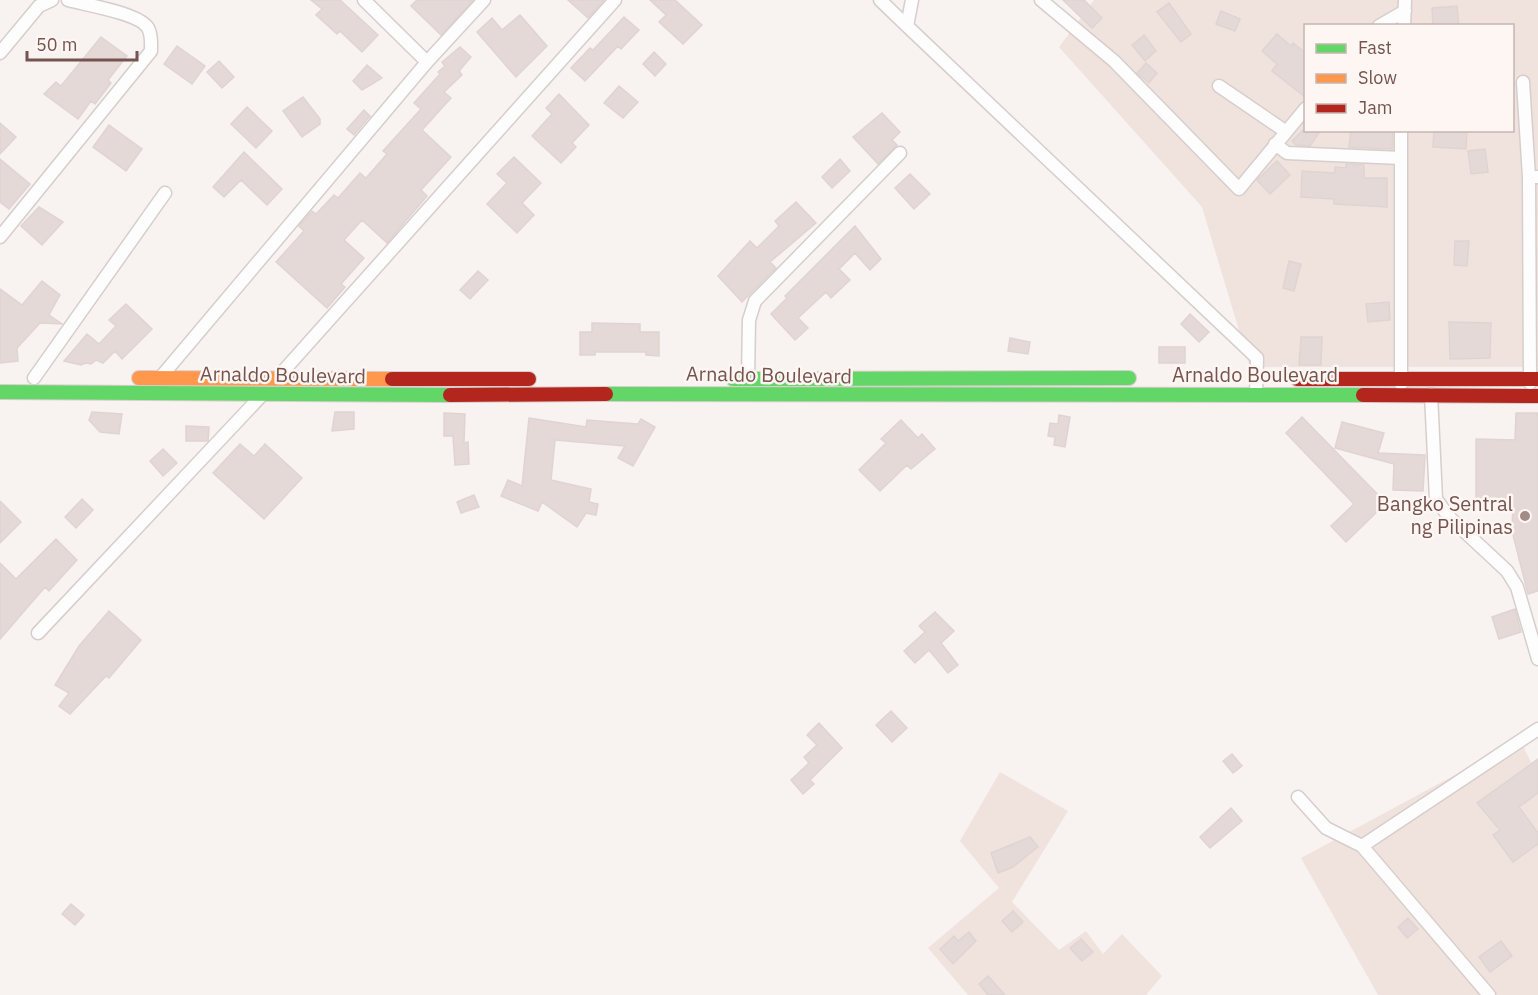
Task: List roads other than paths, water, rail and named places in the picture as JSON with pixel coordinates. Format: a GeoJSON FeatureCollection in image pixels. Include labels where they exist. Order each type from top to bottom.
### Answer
{"type":"FeatureCollection","features":[{"type":"Feature","properties":{"kind":"highway","name":"Arnaldo Boulevard"},"geometry":{"type":"LineString","coordinates":[[116,393],[123,378],[279,376],[404,380],[546,378],[551,394]]}},
{"type":"Feature","properties":{"kind":"highway"},"geometry":{"type":"LineString","coordinates":[[0,378],[55,378]]}},
{"type":"Feature","properties":{"kind":"highway"},"geometry":{"type":"LineString","coordinates":[[989,394],[990,378]]}},
{"type":"Feature","properties":{"kind":"highway"},"geometry":{"type":"LineString","coordinates":[[1124,393],[1125,378]]}},
{"type":"Feature","properties":{"kind":"highway","name":"Arnaldo Boulevard"},"geometry":{"type":"LineString","coordinates":[[715,379],[1149,378]]}},
{"type":"Feature","properties":{"kind":"highway"},"geometry":{"type":"LineString","coordinates":[[693,379],[693,394]]}},
{"type":"Feature","properties":{"kind":"highway","name":"Arnaldo Boulevard"},"geometry":{"type":"LineString","coordinates":[[1262,379],[1534,379]]}},
{"type":"Feature","properties":{"kind":"highway"},"geometry":{"type":"LineString","coordinates":[[404,380],[404,396]]}},
{"type":"Feature","properties":{"kind":"highway"},"geometry":{"type":"LineString","coordinates":[[836,396],[838,380]]}},
{"type":"Feature","properties":{"kind":"highway","name":"Arnaldo Boulevard"},"geometry":{"type":"LineString","coordinates":[[0,392],[404,396],[1124,393],[1534,396]]}},
{"type":"Feature","properties":{"kind":"street"},"geometry":{"type":"LineString","coordinates":[[0,53],[39,6],[52,0]]}},
{"type":"Feature","properties":{"kind":"street"},"geometry":{"type":"LineString","coordinates":[[0,237],[151,51],[152,38],[148,27],[137,18],[68,0]]}},
{"type":"Feature","properties":{"kind":"street"},"geometry":{"type":"LineString","coordinates":[[364,0],[427,62]]}},
{"type":"Feature","properties":{"kind":"street"},"geometry":{"type":"LineString","coordinates":[[160,378],[427,62],[484,0]]}},
{"type":"Feature","properties":{"kind":"street"},"geometry":{"type":"LineString","coordinates":[[38,633],[263,394],[615,0]]}},
{"type":"Feature","properties":{"kind":"street"},"geometry":{"type":"LineString","coordinates":[[880,0],[1257,358],[1262,379],[1256,395]]}},
{"type":"Feature","properties":{"kind":"street"},"geometry":{"type":"LineString","coordinates":[[908,26],[912,0]]}},
{"type":"Feature","properties":{"kind":"street"},"geometry":{"type":"LineString","coordinates":[[1041,0],[1114,61],[1239,189],[1304,109]]}},
{"type":"Feature","properties":{"kind":"street"},"geometry":{"type":"LineString","coordinates":[[1382,24],[1405,6]]}},
{"type":"Feature","properties":{"kind":"street"},"geometry":{"type":"LineString","coordinates":[[1404,24],[1405,6]]}},
{"type":"Feature","properties":{"kind":"street"},"geometry":{"type":"LineString","coordinates":[[1523,82],[1534,177],[1534,396]]}},
{"type":"Feature","properties":{"kind":"street"},"geometry":{"type":"LineString","coordinates":[[1219,86],[1285,131]]}},
{"type":"Feature","properties":{"kind":"street"},"geometry":{"type":"LineString","coordinates":[[1400,395],[1402,379],[1401,132]]}},
{"type":"Feature","properties":{"kind":"street"},"geometry":{"type":"LineString","coordinates":[[1275,144],[1287,153],[1401,158]]}},
{"type":"Feature","properties":{"kind":"street"},"geometry":{"type":"LineString","coordinates":[[748,379],[749,320],[755,301],[900,153]]}},
{"type":"Feature","properties":{"kind":"street"},"geometry":{"type":"LineString","coordinates":[[34,378],[165,193]]}},
{"type":"Feature","properties":{"kind":"street"},"geometry":{"type":"LineString","coordinates":[[1431,394],[1436,499],[1449,517],[1507,571],[1517,587],[1538,659]]}},
{"type":"Feature","properties":{"kind":"street"},"geometry":{"type":"LineString","coordinates":[[1362,846],[1538,729]]}},
{"type":"Feature","properties":{"kind":"street"},"geometry":{"type":"LineString","coordinates":[[1298,797],[1326,828],[1362,846],[1489,995]]}},
{"type":"Feature","properties":{"kind":"place","name":"Bangko Sentral ng Pilipinas"},"geometry":{"type":"Point","coordinates":[1525,516]}}]}
